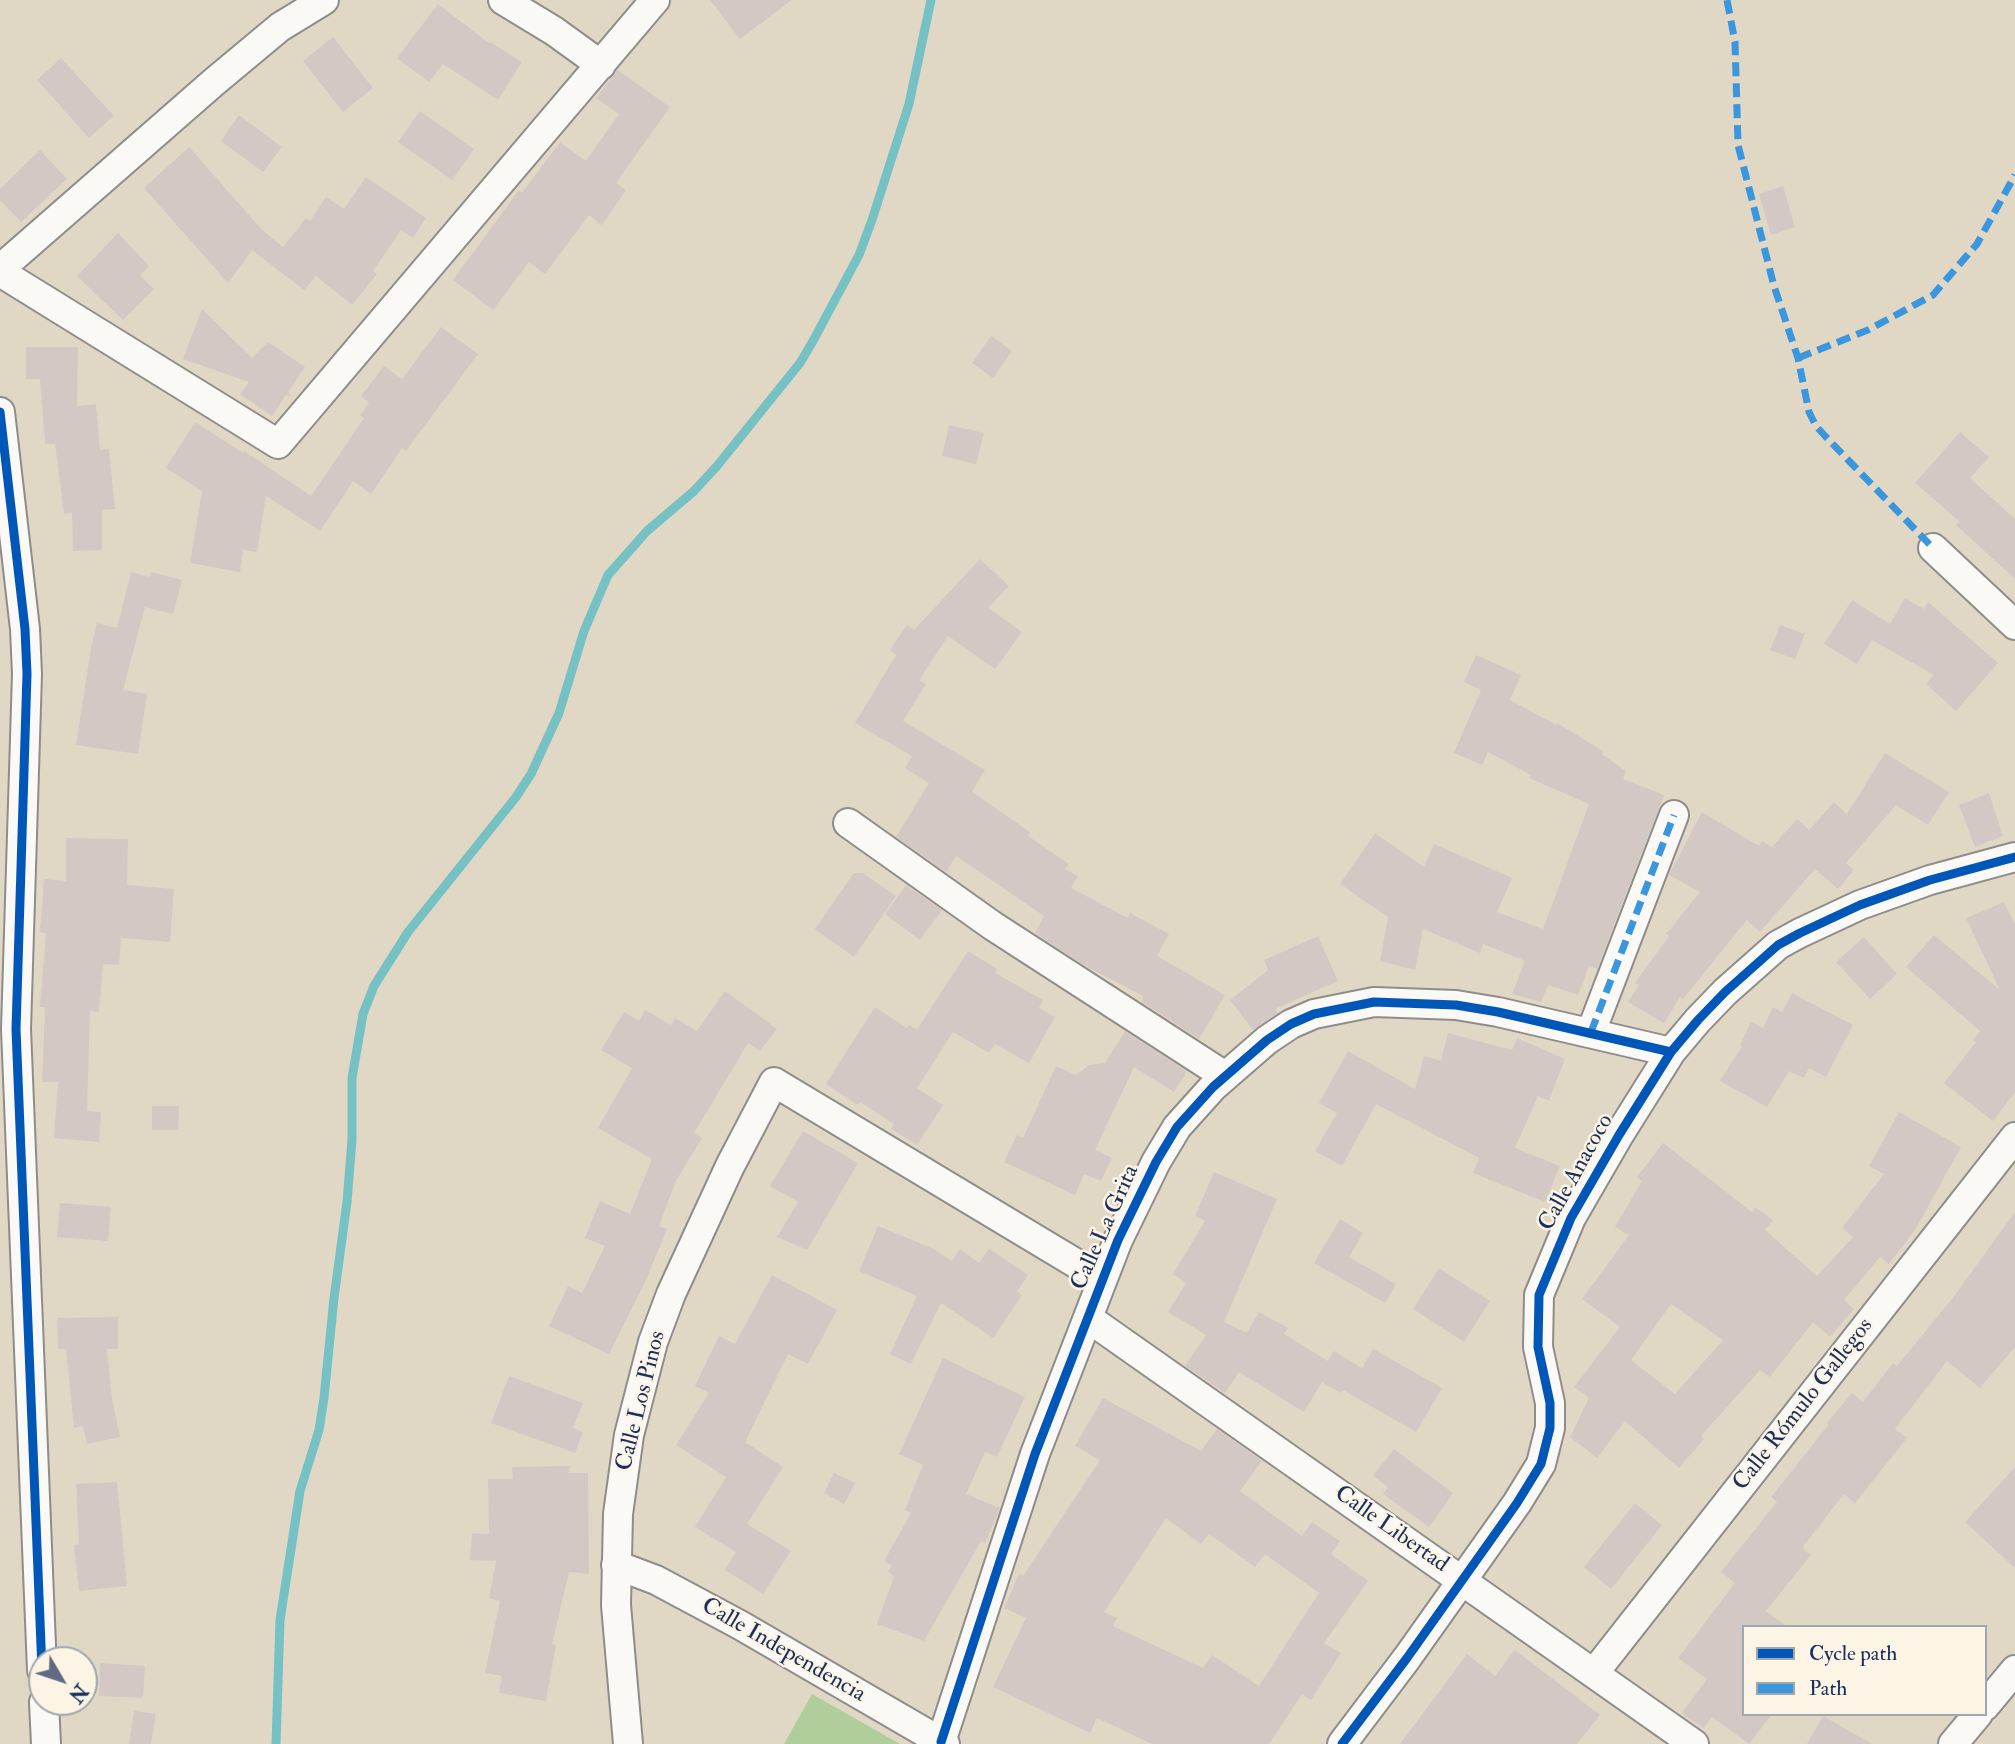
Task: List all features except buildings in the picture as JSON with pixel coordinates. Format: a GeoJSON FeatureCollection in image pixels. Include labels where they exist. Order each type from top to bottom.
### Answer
{"type":"FeatureCollection","features":[{"type":"Feature","properties":{"kind":"street"},"geometry":{"type":"LineString","coordinates":[[324,0],[280,27],[0,270],[278,444],[655,0]]}},
{"type":"Feature","properties":{"kind":"street"},"geometry":{"type":"LineString","coordinates":[[503,0],[554,31],[601,65]]}},
{"type":"Feature","properties":{"kind":"street"},"geometry":{"type":"LineString","coordinates":[[0,412],[25,629],[27,674],[8,996],[26,1308],[41,1646]]}},
{"type":"Feature","properties":{"kind":"street"},"geometry":{"type":"LineString","coordinates":[[1933,548],[2015,625]]}},
{"type":"Feature","properties":{"kind":"street"},"geometry":{"type":"LineString","coordinates":[[1591,1032],[1674,815]]}},
{"type":"Feature","properties":{"kind":"street"},"geometry":{"type":"LineString","coordinates":[[848,823],[993,926],[1225,1076]]}},
{"type":"Feature","properties":{"kind":"street","name":"Calle Anacoco"},"geometry":{"type":"LineString","coordinates":[[1342,1744],[1462,1581],[1541,1464],[1550,1428],[1550,1403],[1538,1347],[1539,1295],[1571,1218],[1671,1052],[1725,992],[1778,945],[1883,897],[1930,880],[2015,857]]}},
{"type":"Feature","properties":{"kind":"street","name":"Calle La Grita"},"geometry":{"type":"LineString","coordinates":[[943,1743],[1035,1454],[1132,1207],[1156,1162],[1186,1117],[1225,1076],[1291,1024],[1326,1011],[1374,1002],[1456,1005],[1499,1012],[1671,1052]]}},
{"type":"Feature","properties":{"kind":"street","name":"Calle Los Pinos"},"geometry":{"type":"LineString","coordinates":[[628,1744],[616,1605],[616,1565],[618,1514],[629,1435],[653,1342],[671,1294],[730,1166],[774,1083],[1102,1279]]}},
{"type":"Feature","properties":{"kind":"street","name":"Calle Rómulo Gallegos"},"geometry":{"type":"LineString","coordinates":[[1594,1673],[2015,1138]]}},
{"type":"Feature","properties":{"kind":"street","name":"Calle Libertad"},"geometry":{"type":"LineString","coordinates":[[1088,1318],[1694,1744]]}},
{"type":"Feature","properties":{"kind":"street","name":"Calle Independencia"},"geometry":{"type":"LineString","coordinates":[[616,1565],[656,1580],[729,1619],[943,1743]]}},
{"type":"Feature","properties":{"kind":"street"},"geometry":{"type":"LineString","coordinates":[[1987,1704],[2015,1670]]}},
{"type":"Feature","properties":{"kind":"street"},"geometry":{"type":"LineString","coordinates":[[45,1716],[46,1744]]}},
{"type":"Feature","properties":{"kind":"street"},"geometry":{"type":"LineString","coordinates":[[1953,1744],[1976,1716]]}},
{"type":"Feature","properties":{"kind":"green space"},"geometry":{"type":"Polygon","coordinates":[[[812,1694],[900,1744],[784,1744],[812,1694]]]}},
{"type":"Feature","properties":{"kind":"waterway"},"geometry":{"type":"LineString","coordinates":[[276,1744],[280,1620],[300,1491],[319,1430],[324,1398],[347,1202],[352,1140],[352,1078],[363,1014],[374,986],[408,932],[516,797],[531,774],[559,713],[584,631],[608,575],[647,531],[694,491],[717,466],[800,363],[813,341],[859,255],[872,220],[909,104],[931,0]]}},
{"type":"Feature","properties":{"kind":"marked path"},"geometry":{"type":"LineString","coordinates":[[1727,0],[1735,42],[1738,145],[1774,286],[1798,358],[1809,412],[1826,437],[1933,548]]}},
{"type":"Feature","properties":{"kind":"marked path"},"geometry":{"type":"LineString","coordinates":[[1798,358],[1868,330],[1933,295],[1977,244],[2015,175]]}},
{"type":"Feature","properties":{"kind":"marked path"},"geometry":{"type":"LineString","coordinates":[[1591,1032],[1674,815]]}},
{"type":"Feature","properties":{"kind":"cycle path"},"geometry":{"type":"LineString","coordinates":[[0,412],[25,629],[27,674],[16,1029],[41,1646]]}},
{"type":"Feature","properties":{"kind":"cycle path"},"geometry":{"type":"LineString","coordinates":[[1342,1744],[1407,1658],[1517,1503],[1541,1464],[1550,1428],[1550,1403],[1538,1347],[1539,1295],[1571,1218],[1671,1052],[1725,992],[1778,945],[1860,905],[1930,880],[2015,857]]}},
{"type":"Feature","properties":{"kind":"cycle path"},"geometry":{"type":"LineString","coordinates":[[941,1742],[1035,1454],[1118,1240],[1156,1162],[1177,1127],[1213,1087],[1267,1040],[1291,1024],[1314,1014],[1374,1002],[1456,1005],[1498,1012],[1671,1052]]}}]}
